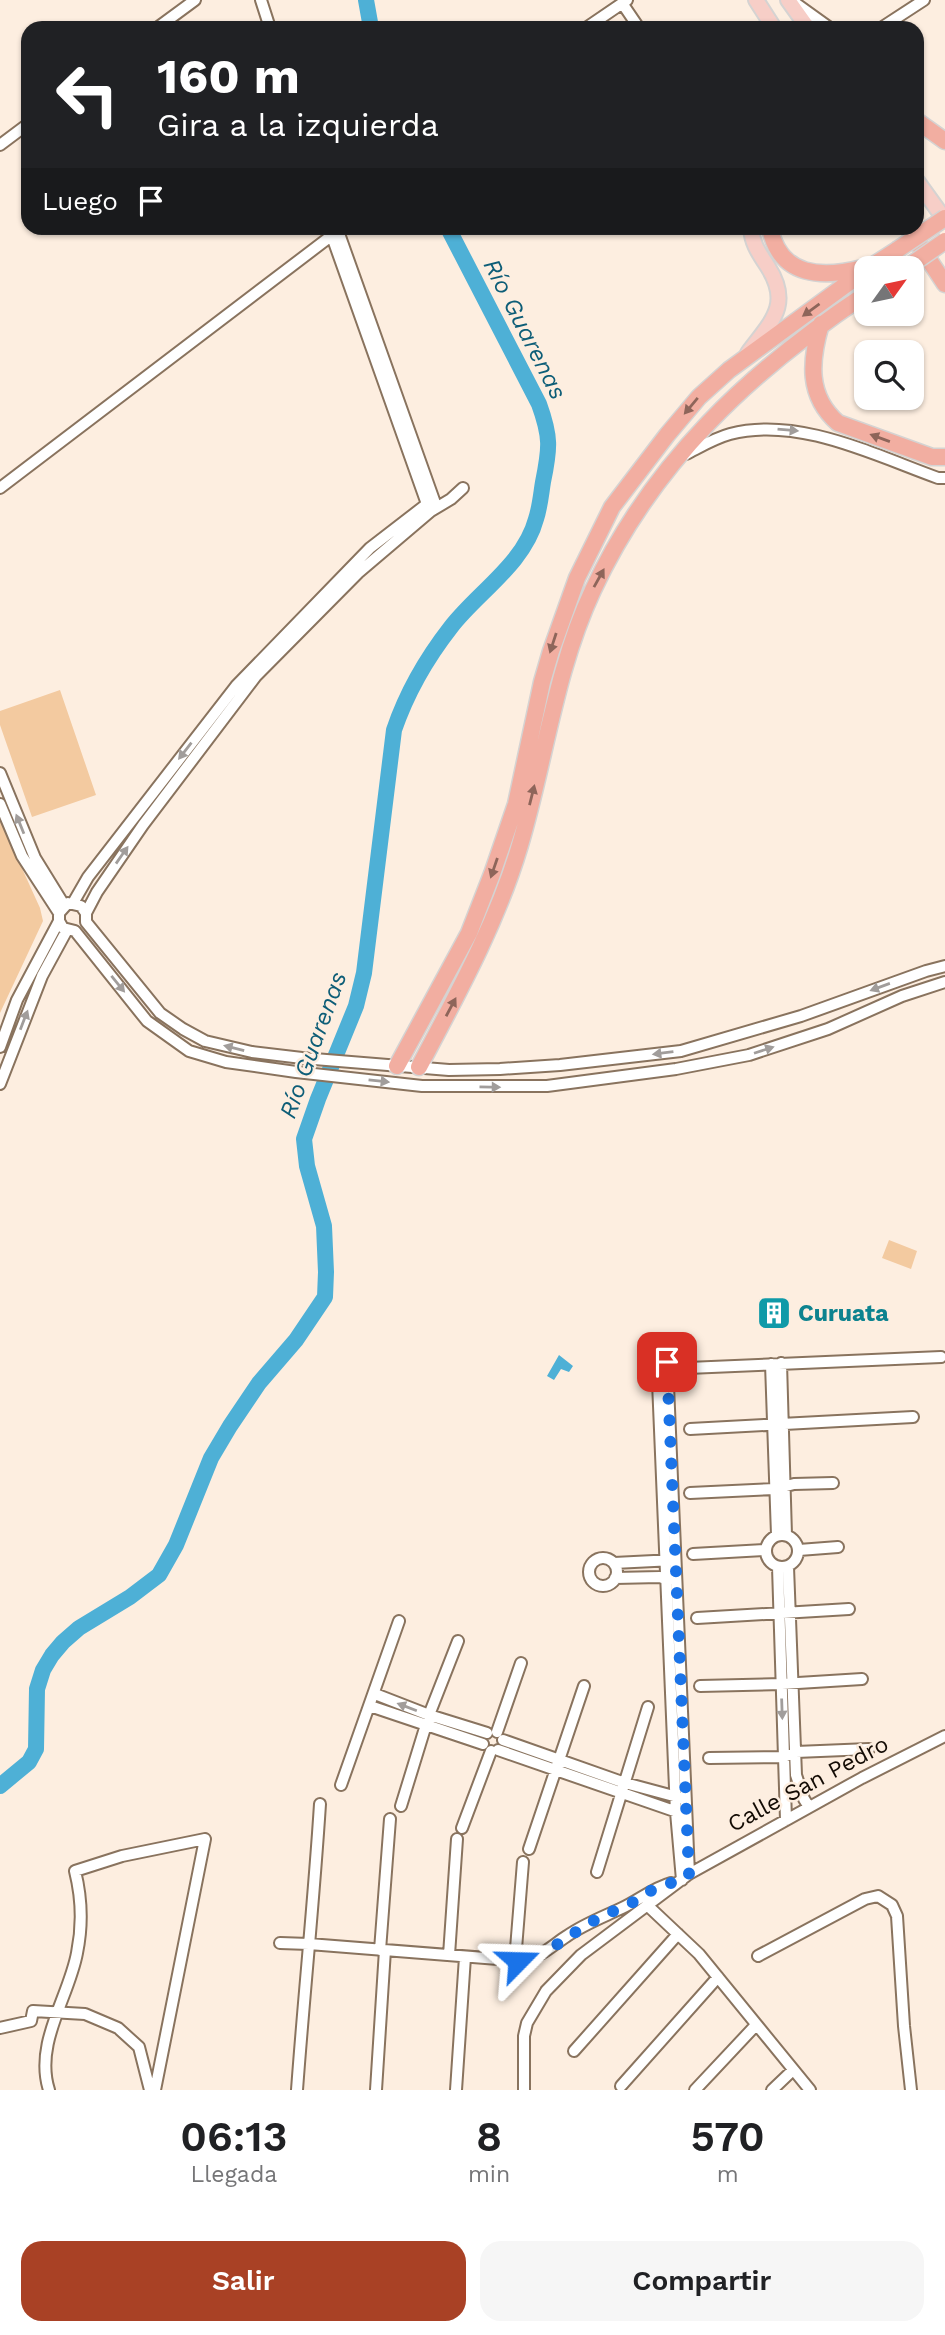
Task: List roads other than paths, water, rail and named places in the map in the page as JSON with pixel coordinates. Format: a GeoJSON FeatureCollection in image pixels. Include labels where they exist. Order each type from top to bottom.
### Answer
{"type":"FeatureCollection","features":[{"type":"Feature","properties":{"kind":"highway"},"geometry":{"type":"LineString","coordinates":[[924,126],[945,141]]}},
{"type":"Feature","properties":{"kind":"highway"},"geometry":{"type":"LineString","coordinates":[[924,233],[945,219]]}},
{"type":"Feature","properties":{"kind":"highway"},"geometry":{"type":"LineString","coordinates":[[773,235],[779,249],[802,271],[839,274],[854,271]]}},
{"type":"Feature","properties":{"kind":"highway"},"geometry":{"type":"LineString","coordinates":[[913,235],[945,284]]}},
{"type":"Feature","properties":{"kind":"highway"},"geometry":{"type":"LineString","coordinates":[[888,256],[920,235]]}},
{"type":"Feature","properties":{"kind":"highway"},"geometry":{"type":"LineString","coordinates":[[924,256],[945,241]]}},
{"type":"Feature","properties":{"kind":"highway"},"geometry":{"type":"LineString","coordinates":[[397,1066],[468,933],[492,874],[516,804],[542,682],[560,623],[577,578],[612,507],[699,397],[742,361],[854,279]]}},
{"type":"Feature","properties":{"kind":"highway"},"geometry":{"type":"LineString","coordinates":[[419,1067],[470,972],[491,924],[520,846],[569,652],[592,591],[638,507],[694,436],[734,397],[782,354],[854,302]]}},
{"type":"Feature","properties":{"kind":"highway"},"geometry":{"type":"LineString","coordinates":[[821,324],[813,359],[813,374],[822,406],[830,416],[838,423],[932,457],[945,457]]}},
{"type":"Feature","properties":{"kind":"main road"},"geometry":{"type":"LineString","coordinates":[[754,0],[760,21]]}},
{"type":"Feature","properties":{"kind":"main road"},"geometry":{"type":"LineString","coordinates":[[754,0],[769,21]]}},
{"type":"Feature","properties":{"kind":"main road"},"geometry":{"type":"LineString","coordinates":[[789,0],[802,21]]}},
{"type":"Feature","properties":{"kind":"main road"},"geometry":{"type":"LineString","coordinates":[[924,190],[945,219]]}},
{"type":"Feature","properties":{"kind":"main road"},"geometry":{"type":"LineString","coordinates":[[742,361],[771,322],[780,300],[774,277],[753,243],[752,235]]}},
{"type":"Feature","properties":{"kind":"street"},"geometry":{"type":"LineString","coordinates":[[166,21],[195,0]]}},
{"type":"Feature","properties":{"kind":"street"},"geometry":{"type":"LineString","coordinates":[[254,0],[261,21]]}},
{"type":"Feature","properties":{"kind":"street"},"geometry":{"type":"LineString","coordinates":[[261,0],[268,21]]}},
{"type":"Feature","properties":{"kind":"street"},"geometry":{"type":"LineString","coordinates":[[789,0],[820,21]]}},
{"type":"Feature","properties":{"kind":"street"},"geometry":{"type":"LineString","coordinates":[[892,21],[924,0]]}},
{"type":"Feature","properties":{"kind":"street"},"geometry":{"type":"LineString","coordinates":[[596,21],[625,2],[635,21]]}},
{"type":"Feature","properties":{"kind":"street"},"geometry":{"type":"LineString","coordinates":[[0,145],[21,129]]}},
{"type":"Feature","properties":{"kind":"street"},"geometry":{"type":"LineString","coordinates":[[0,488],[329,235]]}},
{"type":"Feature","properties":{"kind":"street"},"geometry":{"type":"LineString","coordinates":[[338,235],[429,496],[435,503],[431,511]]}},
{"type":"Feature","properties":{"kind":"street"},"geometry":{"type":"LineString","coordinates":[[677,458],[728,434],[758,429],[785,429],[823,437],[938,478],[945,478]]}},
{"type":"Feature","properties":{"kind":"street"},"geometry":{"type":"LineString","coordinates":[[0,773],[35,858],[66,917],[80,929],[97,891],[143,825],[256,676],[358,573],[431,511],[463,488]]}},
{"type":"Feature","properties":{"kind":"street"},"geometry":{"type":"LineString","coordinates":[[0,1047],[17,1000],[88,877],[236,686],[370,548],[427,504],[429,496]]}},
{"type":"Feature","properties":{"kind":"street"},"geometry":{"type":"LineString","coordinates":[[0,804],[22,856],[148,1021],[181,1045],[206,1057],[226,1062],[405,1084],[547,1086],[676,1069],[749,1055],[828,1029],[902,996],[945,982]]}},
{"type":"Feature","properties":{"kind":"street"},"geometry":{"type":"LineString","coordinates":[[0,1084],[66,917],[81,906],[86,917],[160,1013],[205,1041],[252,1052],[302,1058],[449,1070],[512,1069],[681,1051],[801,1016],[945,966]]}},
{"type":"Feature","properties":{"kind":"street"},"geometry":{"type":"LineString","coordinates":[[397,1066],[405,1084]]}},
{"type":"Feature","properties":{"kind":"street"},"geometry":{"type":"LineString","coordinates":[[405,1084],[419,1067]]}},
{"type":"Feature","properties":{"kind":"street"},"geometry":{"type":"LineString","coordinates":[[688,1368],[941,1357]]}},
{"type":"Feature","properties":{"kind":"street"},"geometry":{"type":"LineString","coordinates":[[667,1362],[663,1382],[681,1799]]}},
{"type":"Feature","properties":{"kind":"street"},"geometry":{"type":"LineString","coordinates":[[776,1364],[782,1535]]}},
{"type":"Feature","properties":{"kind":"street"},"geometry":{"type":"LineString","coordinates":[[690,1429],[913,1417]]}},
{"type":"Feature","properties":{"kind":"street"},"geometry":{"type":"LineString","coordinates":[[690,1493],[833,1483]]}},
{"type":"Feature","properties":{"kind":"street"},"geometry":{"type":"LineString","coordinates":[[782,1535],[795,1540],[799,1550],[796,1560],[783,1567],[769,1561],[765,1550],[771,1538],[782,1535]]}},
{"type":"Feature","properties":{"kind":"street"},"geometry":{"type":"LineString","coordinates":[[799,1550],[838,1547]]}},
{"type":"Feature","properties":{"kind":"street"},"geometry":{"type":"LineString","coordinates":[[693,1554],[765,1550]]}},
{"type":"Feature","properties":{"kind":"street"},"geometry":{"type":"LineString","coordinates":[[668,1580],[615,1569],[670,1562]]}},
{"type":"Feature","properties":{"kind":"street"},"geometry":{"type":"LineString","coordinates":[[280,1943],[515,1961],[536,1958],[568,1935],[600,1917],[656,1888],[683,1879],[682,1814],[668,1580],[670,1562]]}},
{"type":"Feature","properties":{"kind":"street"},"geometry":{"type":"LineString","coordinates":[[783,1567],[787,1684],[784,1757],[786,1820]]}},
{"type":"Feature","properties":{"kind":"street"},"geometry":{"type":"LineString","coordinates":[[697,1618],[849,1609]]}},
{"type":"Feature","properties":{"kind":"street"},"geometry":{"type":"LineString","coordinates":[[341,1785],[399,1621]]}},
{"type":"Feature","properties":{"kind":"street"},"geometry":{"type":"LineString","coordinates":[[401,1806],[427,1720],[458,1641]]}},
{"type":"Feature","properties":{"kind":"street"},"geometry":{"type":"LineString","coordinates":[[462,1828],[521,1663]]}},
{"type":"Feature","properties":{"kind":"street"},"geometry":{"type":"LineString","coordinates":[[700,1686],[862,1679]]}},
{"type":"Feature","properties":{"kind":"street"},"geometry":{"type":"LineString","coordinates":[[787,1684],[796,1752],[796,1775],[809,1807]]}},
{"type":"Feature","properties":{"kind":"street"},"geometry":{"type":"LineString","coordinates":[[529,1849],[584,1686]]}},
{"type":"Feature","properties":{"kind":"street"},"geometry":{"type":"LineString","coordinates":[[374,1694],[427,1720]]}},
{"type":"Feature","properties":{"kind":"street"},"geometry":{"type":"LineString","coordinates":[[370,1706],[427,1720],[624,1787],[681,1799]]}},
{"type":"Feature","properties":{"kind":"street"},"geometry":{"type":"LineString","coordinates":[[597,1872],[648,1707]]}},
{"type":"Feature","properties":{"kind":"street","name":"Calle San Pedro"},"geometry":{"type":"LineString","coordinates":[[524,2090],[524,2036],[527,2023],[547,1991],[580,1955],[683,1879],[809,1807],[945,1736]]}},
{"type":"Feature","properties":{"kind":"street"},"geometry":{"type":"LineString","coordinates":[[709,1758],[784,1757],[796,1752],[869,1749]]}},
{"type":"Feature","properties":{"kind":"street"},"geometry":{"type":"LineString","coordinates":[[624,1787],[682,1814]]}},
{"type":"Feature","properties":{"kind":"street"},"geometry":{"type":"LineString","coordinates":[[297,2090],[320,1804]]}},
{"type":"Feature","properties":{"kind":"street"},"geometry":{"type":"LineString","coordinates":[[376,2090],[390,1819]]}},
{"type":"Feature","properties":{"kind":"street"},"geometry":{"type":"LineString","coordinates":[[49,2090],[46,2079],[47,2044],[77,1954],[80,1930],[82,1897],[75,1871],[122,1856],[205,1839],[153,2090]]}},
{"type":"Feature","properties":{"kind":"street"},"geometry":{"type":"LineString","coordinates":[[449,1955],[457,1839]]}},
{"type":"Feature","properties":{"kind":"street"},"geometry":{"type":"LineString","coordinates":[[515,1961],[523,1862]]}},
{"type":"Feature","properties":{"kind":"street"},"geometry":{"type":"LineString","coordinates":[[758,1956],[865,1899],[877,1896],[887,1900],[894,1907],[897,1916],[911,2090]]}},
{"type":"Feature","properties":{"kind":"street"},"geometry":{"type":"LineString","coordinates":[[647,1905],[699,1954],[810,2090]]}},
{"type":"Feature","properties":{"kind":"street"},"geometry":{"type":"LineString","coordinates":[[574,2050],[678,1934]]}},
{"type":"Feature","properties":{"kind":"street"},"geometry":{"type":"LineString","coordinates":[[456,2090],[465,1957]]}},
{"type":"Feature","properties":{"kind":"street"},"geometry":{"type":"LineString","coordinates":[[621,2086],[718,1977]]}},
{"type":"Feature","properties":{"kind":"street"},"geometry":{"type":"LineString","coordinates":[[0,2028],[31,2021],[33,2011],[85,2014],[119,2029],[139,2047],[153,2090]]}},
{"type":"Feature","properties":{"kind":"street"},"geometry":{"type":"LineString","coordinates":[[695,2090],[756,2025]]}},
{"type":"Feature","properties":{"kind":"street"},"geometry":{"type":"LineString","coordinates":[[772,2090],[793,2070]]}},
{"type":"Feature","properties":{"kind":"water"},"geometry":{"type":"Polygon","coordinates":[[[559,1355],[573,1366],[569,1372],[561,1369],[554,1380],[547,1376],[559,1355]]]}},
{"type":"Feature","properties":{"kind":"waterway","name":"Río Guarenas"},"geometry":{"type":"LineString","coordinates":[[366,0],[370,21]]}},
{"type":"Feature","properties":{"kind":"waterway","name":"Río Guarenas"},"geometry":{"type":"LineString","coordinates":[[0,1786],[29,1762],[36,1749],[37,1689],[43,1670],[52,1655],[79,1628],[130,1597],[159,1575],[176,1545],[211,1458],[230,1426],[259,1383],[296,1340],[325,1297],[324,1226],[307,1166],[304,1139],[356,1006],[364,973],[394,730],[411,689],[433,651],[462,614],[511,564],[530,535],[536,519],[547,460],[546,425],[539,404],[452,235]]}},
{"type":"Feature","properties":{"kind":"place","name":"Curuata"},"geometry":{"type":"Point","coordinates":[774,1313]}}]}
